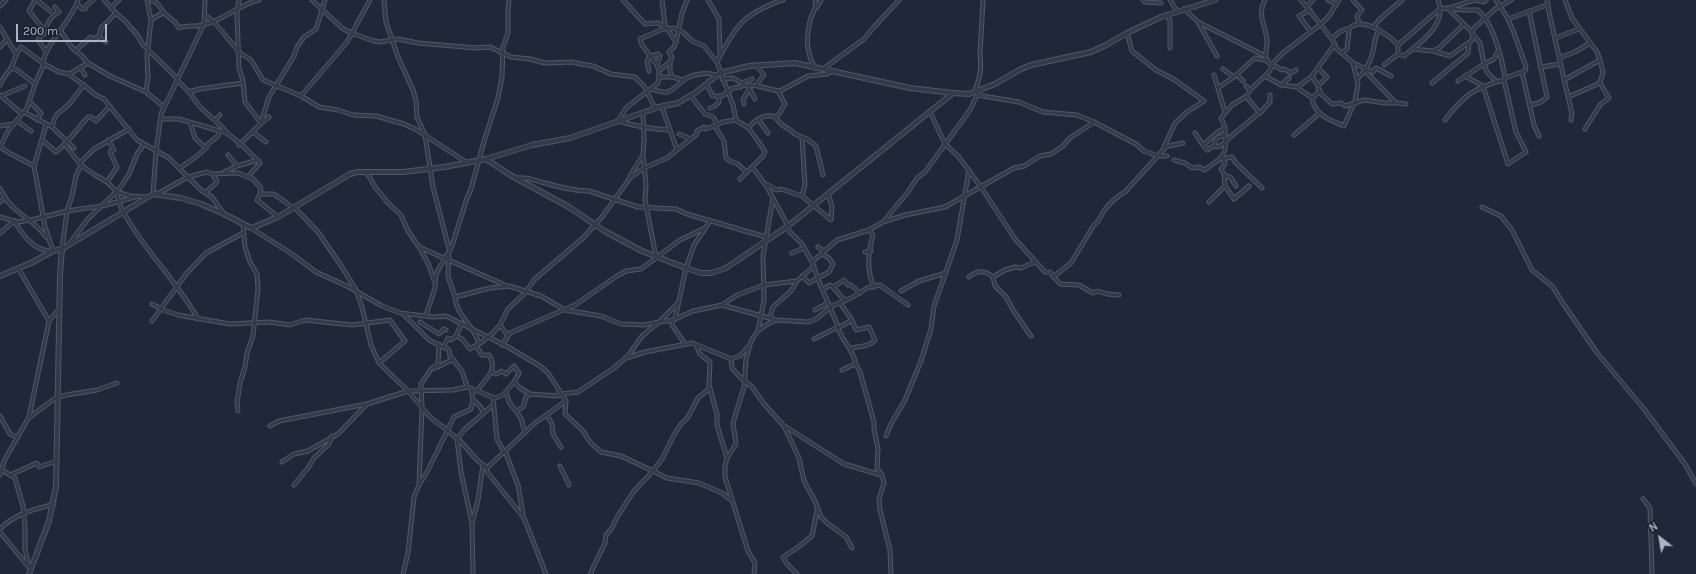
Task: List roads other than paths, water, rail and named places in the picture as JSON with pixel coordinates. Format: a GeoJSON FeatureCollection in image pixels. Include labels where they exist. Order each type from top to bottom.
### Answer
{"type":"FeatureCollection","features":[{"type":"Feature","properties":{"kind":"street"},"geometry":{"type":"LineString","coordinates":[[0,6],[6,0]]}},
{"type":"Feature","properties":{"kind":"street"},"geometry":{"type":"LineString","coordinates":[[44,34],[41,26],[29,11],[36,0],[50,11]]}},
{"type":"Feature","properties":{"kind":"street"},"geometry":{"type":"LineString","coordinates":[[34,166],[0,147],[13,124],[23,113],[29,101],[44,64],[43,62],[46,51],[78,2],[82,9],[85,9],[86,6],[93,0]]}},
{"type":"Feature","properties":{"kind":"street"},"geometry":{"type":"LineString","coordinates":[[104,0],[138,36],[142,45],[189,92],[196,103],[223,128],[226,133],[258,160],[260,163],[248,177]]}},
{"type":"Feature","properties":{"kind":"street"},"geometry":{"type":"LineString","coordinates":[[111,8],[118,0]]}},
{"type":"Feature","properties":{"kind":"street"},"geometry":{"type":"LineString","coordinates":[[146,92],[147,49],[151,20],[147,0]]}},
{"type":"Feature","properties":{"kind":"street"},"geometry":{"type":"LineString","coordinates":[[151,0],[157,3],[179,28],[183,26],[192,27],[204,25],[213,22],[238,10],[248,2],[259,0]]}},
{"type":"Feature","properties":{"kind":"street"},"geometry":{"type":"LineString","coordinates":[[154,194],[156,152],[161,118],[164,107],[204,25],[205,0]]}},
{"type":"Feature","properties":{"kind":"street"},"geometry":{"type":"LineString","coordinates":[[239,0],[237,16],[239,68],[243,83],[245,102],[261,123]]}},
{"type":"Feature","properties":{"kind":"street"},"geometry":{"type":"LineString","coordinates":[[312,0],[342,28],[351,33],[374,41],[380,42],[405,39],[418,43],[476,48],[490,47],[503,54],[545,63],[572,62],[593,66],[611,74],[635,77],[649,91],[653,104],[660,107],[677,150]]}},
{"type":"Feature","properties":{"kind":"street"},"geometry":{"type":"LineString","coordinates":[[240,144],[254,133],[261,123],[269,97],[294,56],[296,47],[304,37],[316,29],[325,0]]}},
{"type":"Feature","properties":{"kind":"street"},"geometry":{"type":"LineString","coordinates":[[301,96],[347,42],[370,0]]}},
{"type":"Feature","properties":{"kind":"street"},"geometry":{"type":"LineString","coordinates":[[384,0],[386,22],[413,90],[416,102],[417,117],[425,135],[430,169],[448,253]]}},
{"type":"Feature","properties":{"kind":"street"},"geometry":{"type":"LineString","coordinates":[[416,328],[424,316],[435,288],[436,274],[446,259],[452,246],[501,88],[503,54],[508,33],[509,0]]}},
{"type":"Feature","properties":{"kind":"street"},"geometry":{"type":"LineString","coordinates":[[623,0],[645,24],[658,23],[667,28],[678,29],[692,41],[704,46],[716,62],[718,74],[722,78],[728,92],[736,115],[736,120]]}},
{"type":"Feature","properties":{"kind":"street"},"geometry":{"type":"LineString","coordinates":[[662,0],[667,28],[676,42]]}},
{"type":"Feature","properties":{"kind":"street"},"geometry":{"type":"LineString","coordinates":[[672,77],[670,62],[672,57],[669,52],[674,47],[676,42],[678,29],[687,0]]}},
{"type":"Feature","properties":{"kind":"street"},"geometry":{"type":"LineString","coordinates":[[708,0],[719,19],[720,56]]}},
{"type":"Feature","properties":{"kind":"street"},"geometry":{"type":"LineString","coordinates":[[716,62],[738,28],[747,18],[772,4],[784,0]]}},
{"type":"Feature","properties":{"kind":"street"},"geometry":{"type":"LineString","coordinates":[[815,0],[817,8]]}},
{"type":"Feature","properties":{"kind":"street"},"geometry":{"type":"LineString","coordinates":[[815,68],[808,55],[808,42],[810,20],[821,0]]}},
{"type":"Feature","properties":{"kind":"street"},"geometry":{"type":"LineString","coordinates":[[823,69],[864,39],[899,0]]}},
{"type":"Feature","properties":{"kind":"street"},"geometry":{"type":"LineString","coordinates":[[882,222],[908,192],[917,178],[925,172],[970,110],[977,93],[981,64],[980,55],[983,0]]}},
{"type":"Feature","properties":{"kind":"street"},"geometry":{"type":"LineString","coordinates":[[1143,0],[1145,2],[1161,3]]}},
{"type":"Feature","properties":{"kind":"street"},"geometry":{"type":"LineString","coordinates":[[1170,0],[1177,11]]}},
{"type":"Feature","properties":{"kind":"street"},"geometry":{"type":"LineString","coordinates":[[977,93],[1003,81],[1021,69],[1031,65],[1091,52],[1127,33],[1167,15],[1215,0]]}},
{"type":"Feature","properties":{"kind":"street"},"geometry":{"type":"LineString","coordinates":[[1265,0],[1262,4],[1261,15],[1267,39],[1265,56]]}},
{"type":"Feature","properties":{"kind":"street"},"geometry":{"type":"LineString","coordinates":[[1301,0],[1342,53],[1353,63],[1373,72],[1376,68],[1391,76]]}},
{"type":"Feature","properties":{"kind":"street"},"geometry":{"type":"LineString","coordinates":[[1307,6],[1313,0]]}},
{"type":"Feature","properties":{"kind":"street"},"geometry":{"type":"LineString","coordinates":[[1328,0],[1336,4]]}},
{"type":"Feature","properties":{"kind":"street"},"geometry":{"type":"LineString","coordinates":[[1249,186],[1234,199],[1225,186],[1224,174],[1221,169],[1224,164],[1222,158],[1225,143],[1225,128],[1221,118],[1232,105],[1247,96],[1250,90],[1265,76],[1283,53],[1329,16],[1339,0]]}},
{"type":"Feature","properties":{"kind":"street"},"geometry":{"type":"LineString","coordinates":[[1353,0],[1362,10],[1357,16],[1359,24]]}},
{"type":"Feature","properties":{"kind":"street"},"geometry":{"type":"LineString","coordinates":[[1374,27],[1381,18],[1402,0]]}},
{"type":"Feature","properties":{"kind":"street"},"geometry":{"type":"LineString","coordinates":[[1398,54],[1404,56],[1413,49],[1425,39],[1440,20],[1441,8],[1438,0]]}},
{"type":"Feature","properties":{"kind":"street"},"geometry":{"type":"LineString","coordinates":[[1447,8],[1474,0],[1484,2],[1486,0]]}},
{"type":"Feature","properties":{"kind":"street"},"geometry":{"type":"LineString","coordinates":[[1445,120],[1456,106],[1472,92],[1483,86],[1525,71],[1526,67],[1508,18],[1496,0]]}},
{"type":"Feature","properties":{"kind":"street"},"geometry":{"type":"LineString","coordinates":[[1413,49],[1431,51],[1450,56],[1472,40],[1473,29],[1485,17],[1511,0]]}},
{"type":"Feature","properties":{"kind":"street"},"geometry":{"type":"LineString","coordinates":[[1547,0],[1572,114],[1571,120]]}},
{"type":"Feature","properties":{"kind":"street"},"geometry":{"type":"LineString","coordinates":[[1565,0],[1572,18],[1600,60],[1602,72],[1600,83],[1609,98],[1600,105],[1585,129]]}},
{"type":"Feature","properties":{"kind":"street"},"geometry":{"type":"LineString","coordinates":[[1508,18],[1547,5]]}},
{"type":"Feature","properties":{"kind":"street"},"geometry":{"type":"LineString","coordinates":[[46,51],[38,40],[44,34],[50,18],[59,12],[55,7]]}},
{"type":"Feature","properties":{"kind":"street"},"geometry":{"type":"LineString","coordinates":[[1398,45],[1441,8],[1478,10],[1485,17],[1498,51],[1516,132],[1526,152],[1508,164],[1483,86],[1465,76]]}},
{"type":"Feature","properties":{"kind":"street"},"geometry":{"type":"LineString","coordinates":[[1447,8],[1464,24],[1480,43],[1487,72],[1497,82]]}},
{"type":"Feature","properties":{"kind":"street"},"geometry":{"type":"LineString","coordinates":[[1183,9],[1198,22],[1265,56],[1271,65],[1291,73],[1296,70]]}},
{"type":"Feature","properties":{"kind":"street"},"geometry":{"type":"LineString","coordinates":[[1310,10],[1299,16],[1311,32]]}},
{"type":"Feature","properties":{"kind":"street"},"geometry":{"type":"LineString","coordinates":[[1529,11],[1547,97],[1541,102],[1531,105]]}},
{"type":"Feature","properties":{"kind":"street"},"geometry":{"type":"LineString","coordinates":[[151,20],[164,12]]}},
{"type":"Feature","properties":{"kind":"street"},"geometry":{"type":"LineString","coordinates":[[76,50],[91,37],[94,40],[98,36],[101,28],[116,13]]}},
{"type":"Feature","properties":{"kind":"street"},"geometry":{"type":"LineString","coordinates":[[205,15],[239,52],[251,60],[263,80],[301,96],[319,107],[338,110],[353,115],[376,116],[395,120],[411,126],[467,163]]}},
{"type":"Feature","properties":{"kind":"street"},"geometry":{"type":"LineString","coordinates":[[1167,15],[1170,21],[1170,48]]}},
{"type":"Feature","properties":{"kind":"street"},"geometry":{"type":"LineString","coordinates":[[1198,22],[1217,56]]}},
{"type":"Feature","properties":{"kind":"street"},"geometry":{"type":"LineString","coordinates":[[1332,39],[1342,30],[1347,30],[1364,23],[1374,27],[1392,39],[1398,45],[1398,54]]}},
{"type":"Feature","properties":{"kind":"street"},"geometry":{"type":"LineString","coordinates":[[1431,51],[1438,49],[1464,24]]}},
{"type":"Feature","properties":{"kind":"street"},"geometry":{"type":"LineString","coordinates":[[0,28],[16,54]]}},
{"type":"Feature","properties":{"kind":"street"},"geometry":{"type":"LineString","coordinates":[[618,121],[626,108],[658,83],[660,77],[657,65],[642,45],[640,39],[667,28]]}},
{"type":"Feature","properties":{"kind":"street"},"geometry":{"type":"LineString","coordinates":[[1556,38],[1579,29]]}},
{"type":"Feature","properties":{"kind":"street"},"geometry":{"type":"LineString","coordinates":[[60,30],[73,49],[76,50],[88,63],[110,76],[122,80],[146,92],[164,107]]}},
{"type":"Feature","properties":{"kind":"street"},"geometry":{"type":"LineString","coordinates":[[1342,53],[1348,48],[1347,41],[1349,31],[1347,30]]}},
{"type":"Feature","properties":{"kind":"street"},"geometry":{"type":"LineString","coordinates":[[1358,78],[1366,69],[1373,52],[1376,34],[1379,30]]}},
{"type":"Feature","properties":{"kind":"street"},"geometry":{"type":"LineString","coordinates":[[1053,277],[1072,263],[1094,225],[1098,222],[1102,213],[1109,204],[1125,192],[1165,148],[1175,123],[1186,112],[1204,101],[1175,80],[1156,70],[1132,52],[1127,33]]}},
{"type":"Feature","properties":{"kind":"street"},"geometry":{"type":"LineString","coordinates":[[98,36],[106,42]]}},
{"type":"Feature","properties":{"kind":"street"},"geometry":{"type":"LineString","coordinates":[[0,47],[7,39]]}},
{"type":"Feature","properties":{"kind":"street"},"geometry":{"type":"LineString","coordinates":[[1432,83],[1468,53],[1469,43]]}},
{"type":"Feature","properties":{"kind":"street"},"geometry":{"type":"LineString","coordinates":[[1559,58],[1575,52],[1590,43]]}},
{"type":"Feature","properties":{"kind":"street"},"geometry":{"type":"LineString","coordinates":[[1297,87],[1319,69],[1324,58],[1335,44]]}},
{"type":"Feature","properties":{"kind":"street"},"geometry":{"type":"LineString","coordinates":[[0,85],[5,75],[11,68],[16,54],[22,47],[44,64],[59,72],[69,74],[96,95],[104,99],[137,140],[156,152],[170,158],[202,191],[206,192],[215,200],[224,214]]}},
{"type":"Feature","properties":{"kind":"street"},"geometry":{"type":"LineString","coordinates":[[1458,82],[1465,76],[1494,59],[1498,51]]}},
{"type":"Feature","properties":{"kind":"street"},"geometry":{"type":"LineString","coordinates":[[649,71],[647,68],[649,64],[647,61],[650,56],[658,54],[660,56],[657,65]]}},
{"type":"Feature","properties":{"kind":"street"},"geometry":{"type":"LineString","coordinates":[[1384,65],[1398,54]]}},
{"type":"Feature","properties":{"kind":"street"},"geometry":{"type":"LineString","coordinates":[[1218,88],[1236,76],[1256,58],[1268,61]]}},
{"type":"Feature","properties":{"kind":"street"},"geometry":{"type":"LineString","coordinates":[[1564,80],[1600,60]]}},
{"type":"Feature","properties":{"kind":"street"},"geometry":{"type":"LineString","coordinates":[[659,71],[670,62]]}},
{"type":"Feature","properties":{"kind":"street"},"geometry":{"type":"LineString","coordinates":[[69,74],[88,63]]}},
{"type":"Feature","properties":{"kind":"street"},"geometry":{"type":"LineString","coordinates":[[649,91],[666,92],[672,90],[683,80],[706,73],[718,74],[756,65],[795,63],[910,88],[953,93],[977,93],[1019,102],[1043,112],[1077,115],[1094,122],[1136,144],[1144,151],[1158,156],[1167,156]]}},
{"type":"Feature","properties":{"kind":"street"},"geometry":{"type":"LineString","coordinates":[[1265,76],[1281,85],[1297,87],[1300,91],[1308,93],[1312,98],[1312,104],[1320,113],[1326,118],[1344,126],[1354,104],[1358,84],[1358,78],[1353,63]]}},
{"type":"Feature","properties":{"kind":"street"},"geometry":{"type":"LineString","coordinates":[[1541,67],[1560,64]]}},
{"type":"Feature","properties":{"kind":"street"},"geometry":{"type":"LineString","coordinates":[[755,87],[764,75],[756,65]]}},
{"type":"Feature","properties":{"kind":"street"},"geometry":{"type":"LineString","coordinates":[[80,67],[85,75]]}},
{"type":"Feature","properties":{"kind":"street"},"geometry":{"type":"LineString","coordinates":[[11,68],[18,70],[35,84]]}},
{"type":"Feature","properties":{"kind":"street"},"geometry":{"type":"LineString","coordinates":[[1223,69],[1243,81]]}},
{"type":"Feature","properties":{"kind":"street"},"geometry":{"type":"LineString","coordinates":[[1312,98],[1327,77],[1319,69]]}},
{"type":"Feature","properties":{"kind":"street"},"geometry":{"type":"LineString","coordinates":[[1366,69],[1367,73],[1396,102]]}},
{"type":"Feature","properties":{"kind":"street"},"geometry":{"type":"LineString","coordinates":[[749,88],[758,86],[778,91],[808,76],[827,74],[833,71]]}},
{"type":"Feature","properties":{"kind":"street"},"geometry":{"type":"LineString","coordinates":[[0,72],[5,75]]}},
{"type":"Feature","properties":{"kind":"street"},"geometry":{"type":"LineString","coordinates":[[1522,72],[1531,105],[1534,125],[1539,136]]}},
{"type":"Feature","properties":{"kind":"street"},"geometry":{"type":"LineString","coordinates":[[251,228],[278,217],[345,176],[358,172],[403,172],[479,161],[532,145],[586,133],[660,107],[678,103],[691,96],[718,74]]}},
{"type":"Feature","properties":{"kind":"street"},"geometry":{"type":"LineString","coordinates":[[1214,75],[1225,112]]}},
{"type":"Feature","properties":{"kind":"street"},"geometry":{"type":"LineString","coordinates":[[1312,76],[1319,90],[1332,104],[1342,103],[1345,106],[1364,100],[1406,104]]}},
{"type":"Feature","properties":{"kind":"street"},"geometry":{"type":"LineString","coordinates":[[660,77],[672,77],[683,80]]}},
{"type":"Feature","properties":{"kind":"street"},"geometry":{"type":"LineString","coordinates":[[722,78],[733,78],[743,84],[749,88],[753,94],[753,98],[755,99]]}},
{"type":"Feature","properties":{"kind":"street"},"geometry":{"type":"LineString","coordinates":[[1281,85],[1289,78]]}},
{"type":"Feature","properties":{"kind":"street"},"geometry":{"type":"LineString","coordinates":[[706,84],[710,90],[710,94],[724,96],[733,88],[739,87],[748,80],[752,79]]}},
{"type":"Feature","properties":{"kind":"street"},"geometry":{"type":"LineString","coordinates":[[189,92],[199,89],[243,83]]}},
{"type":"Feature","properties":{"kind":"street"},"geometry":{"type":"LineString","coordinates":[[1568,97],[1600,83]]}},
{"type":"Feature","properties":{"kind":"street"},"geometry":{"type":"LineString","coordinates":[[52,127],[55,116],[59,110],[69,104],[84,85]]}},
{"type":"Feature","properties":{"kind":"street"},"geometry":{"type":"LineString","coordinates":[[0,95],[25,86]]}},
{"type":"Feature","properties":{"kind":"street"},"geometry":{"type":"LineString","coordinates":[[1246,86],[1250,90]]}},
{"type":"Feature","properties":{"kind":"street"},"geometry":{"type":"LineString","coordinates":[[744,104],[743,100],[749,88]]}},
{"type":"Feature","properties":{"kind":"street"},"geometry":{"type":"LineString","coordinates":[[775,118],[784,107],[778,91]]}},
{"type":"Feature","properties":{"kind":"street"},"geometry":{"type":"LineString","coordinates":[[486,159],[630,245],[686,268],[711,273],[718,271],[788,226],[953,93]]}},
{"type":"Feature","properties":{"kind":"street"},"geometry":{"type":"LineString","coordinates":[[0,95],[23,113],[52,127],[74,148]]}},
{"type":"Feature","properties":{"kind":"street"},"geometry":{"type":"LineString","coordinates":[[1213,146],[1218,147],[1225,143],[1260,113],[1270,102],[1270,95]]}},
{"type":"Feature","properties":{"kind":"street"},"geometry":{"type":"LineString","coordinates":[[691,96],[705,114],[713,117],[724,141],[726,158],[738,164],[746,172]]}},
{"type":"Feature","properties":{"kind":"street"},"geometry":{"type":"LineString","coordinates":[[710,108],[719,102],[719,96]]}},
{"type":"Feature","properties":{"kind":"street"},"geometry":{"type":"LineString","coordinates":[[1247,96],[1260,113]]}},
{"type":"Feature","properties":{"kind":"street"},"geometry":{"type":"LineString","coordinates":[[29,101],[41,113],[37,120]]}},
{"type":"Feature","properties":{"kind":"street"},"geometry":{"type":"LineString","coordinates":[[42,140],[56,152],[68,142],[79,126],[88,117],[91,117],[96,122],[109,107]]}},
{"type":"Feature","properties":{"kind":"street"},"geometry":{"type":"LineString","coordinates":[[930,112],[945,144],[969,170],[981,186],[1015,239],[1045,272],[1050,272],[1060,284],[1079,285],[1093,293],[1098,291],[1107,294],[1120,295]]}},
{"type":"Feature","properties":{"kind":"street"},"geometry":{"type":"LineString","coordinates":[[643,113],[643,155],[646,207],[657,257]]}},
{"type":"Feature","properties":{"kind":"street"},"geometry":{"type":"LineString","coordinates":[[1294,135],[1320,113]]}},
{"type":"Feature","properties":{"kind":"street"},"geometry":{"type":"LineString","coordinates":[[214,120],[220,115]]}},
{"type":"Feature","properties":{"kind":"street"},"geometry":{"type":"LineString","coordinates":[[748,128],[758,119],[769,116],[775,118],[782,125],[802,138],[807,139],[816,146],[823,175]]}},
{"type":"Feature","properties":{"kind":"street"},"geometry":{"type":"LineString","coordinates":[[261,123],[269,117]]}},
{"type":"Feature","properties":{"kind":"street"},"geometry":{"type":"LineString","coordinates":[[161,118],[179,119],[226,133]]}},
{"type":"Feature","properties":{"kind":"street"},"geometry":{"type":"LineString","coordinates":[[758,119],[768,133]]}},
{"type":"Feature","properties":{"kind":"street"},"geometry":{"type":"LineString","coordinates":[[626,183],[636,173],[644,168],[667,158],[697,134],[697,131],[704,127],[706,129],[736,120],[748,128],[757,141],[762,145],[765,152],[740,179]]}},
{"type":"Feature","properties":{"kind":"street"},"geometry":{"type":"LineString","coordinates":[[17,121],[31,130]]}},
{"type":"Feature","properties":{"kind":"street"},"geometry":{"type":"LineString","coordinates":[[618,121],[651,129],[669,130]]}},
{"type":"Feature","properties":{"kind":"street"},"geometry":{"type":"LineString","coordinates":[[190,122],[195,138],[206,148]]}},
{"type":"Feature","properties":{"kind":"street"},"geometry":{"type":"LineString","coordinates":[[812,262],[836,240],[869,230],[882,222],[905,215],[945,207],[1014,168],[1024,166],[1040,156],[1051,154],[1063,146],[1070,138],[1094,122]]}},
{"type":"Feature","properties":{"kind":"street"},"geometry":{"type":"LineString","coordinates":[[0,126],[13,124]]}},
{"type":"Feature","properties":{"kind":"street"},"geometry":{"type":"LineString","coordinates":[[46,125],[34,166],[52,251]]}},
{"type":"Feature","properties":{"kind":"street"},"geometry":{"type":"LineString","coordinates":[[1203,145],[1225,128]]}},
{"type":"Feature","properties":{"kind":"street"},"geometry":{"type":"LineString","coordinates":[[30,571],[49,521],[54,504],[56,487],[62,249],[67,211],[76,176],[81,164],[94,149],[129,129]]}},
{"type":"Feature","properties":{"kind":"street"},"geometry":{"type":"LineString","coordinates":[[180,168],[206,148],[208,144],[218,136],[219,131]]}},
{"type":"Feature","properties":{"kind":"street"},"geometry":{"type":"LineString","coordinates":[[254,133],[266,142]]}},
{"type":"Feature","properties":{"kind":"street"},"geometry":{"type":"LineString","coordinates":[[1195,133],[1207,150],[1213,146],[1217,138],[1225,135]]}},
{"type":"Feature","properties":{"kind":"street"},"geometry":{"type":"LineString","coordinates":[[679,134],[691,139]]}},
{"type":"Feature","properties":{"kind":"street"},"geometry":{"type":"LineString","coordinates":[[802,138],[805,184],[802,196]]}},
{"type":"Feature","properties":{"kind":"street"},"geometry":{"type":"LineString","coordinates":[[107,182],[117,167],[110,152],[114,150],[108,140]]}},
{"type":"Feature","properties":{"kind":"street"},"geometry":{"type":"LineString","coordinates":[[1165,148],[1183,143]]}},
{"type":"Feature","properties":{"kind":"street"},"geometry":{"type":"LineString","coordinates":[[69,245],[87,220],[117,192],[129,174],[137,154],[144,144]]}},
{"type":"Feature","properties":{"kind":"street"},"geometry":{"type":"LineString","coordinates":[[65,145],[81,164],[95,176],[107,182],[117,192],[135,197]]}},
{"type":"Feature","properties":{"kind":"street"},"geometry":{"type":"LineString","coordinates":[[228,155],[237,166]]}},
{"type":"Feature","properties":{"kind":"street"},"geometry":{"type":"LineString","coordinates":[[456,336],[470,349],[489,336],[500,325],[508,308],[527,291],[535,279],[562,257],[595,225],[626,183],[643,155]]}},
{"type":"Feature","properties":{"kind":"street"},"geometry":{"type":"LineString","coordinates":[[1174,160],[1184,163],[1192,168],[1199,167],[1205,170],[1222,158],[1232,157],[1236,163],[1262,188]]}},
{"type":"Feature","properties":{"kind":"street"},"geometry":{"type":"LineString","coordinates":[[221,174],[237,166],[258,160]]}},
{"type":"Feature","properties":{"kind":"street"},"geometry":{"type":"LineString","coordinates":[[752,167],[765,184],[788,226],[812,262],[838,327],[838,331],[851,352],[855,364],[860,372],[874,422],[878,449],[877,468],[882,475],[884,483],[879,499],[880,510],[890,550],[891,574]]}},
{"type":"Feature","properties":{"kind":"street"},"geometry":{"type":"LineString","coordinates":[[886,436],[890,424],[905,400],[921,361],[931,329],[934,306],[957,240],[969,170]]}},
{"type":"Feature","properties":{"kind":"street"},"geometry":{"type":"LineString","coordinates":[[14,221],[23,236],[43,251],[62,249],[147,197],[188,177],[207,172],[212,174],[233,173],[248,177],[259,184],[261,188],[257,200],[278,217]]}},
{"type":"Feature","properties":{"kind":"street"},"geometry":{"type":"LineString","coordinates":[[364,172],[370,176],[375,187],[388,203],[401,214],[408,231],[428,263],[435,282]]}},
{"type":"Feature","properties":{"kind":"street"},"geometry":{"type":"LineString","coordinates":[[206,192],[216,183],[216,179],[212,174]]}},
{"type":"Feature","properties":{"kind":"street"},"geometry":{"type":"LineString","coordinates":[[1224,174],[1230,177],[1236,186]]}},
{"type":"Feature","properties":{"kind":"street"},"geometry":{"type":"LineString","coordinates":[[517,178],[535,178],[546,183],[582,191],[590,191],[638,207],[676,209],[766,239]]}},
{"type":"Feature","properties":{"kind":"street"},"geometry":{"type":"LineString","coordinates":[[765,184],[776,190],[781,189],[802,196],[812,206],[831,220],[832,206],[828,194]]}},
{"type":"Feature","properties":{"kind":"street"},"geometry":{"type":"LineString","coordinates":[[1209,202],[1225,186]]}},
{"type":"Feature","properties":{"kind":"street"},"geometry":{"type":"LineString","coordinates":[[0,189],[13,208],[31,220],[42,230],[49,242]]}},
{"type":"Feature","properties":{"kind":"street"},"geometry":{"type":"LineString","coordinates":[[117,192],[118,201],[123,212],[143,244],[191,307],[198,319]]}},
{"type":"Feature","properties":{"kind":"street"},"geometry":{"type":"LineString","coordinates":[[154,194],[181,198],[201,204],[224,214],[251,228],[292,254],[316,272],[356,290],[382,306],[404,314],[433,317],[446,316],[489,336],[502,345],[542,367],[553,380],[566,401],[564,414],[583,431],[590,442],[601,452],[621,456],[667,478],[700,483],[722,493],[731,500]]}},
{"type":"Feature","properties":{"kind":"street"},"geometry":{"type":"LineString","coordinates":[[260,194],[274,194],[293,207],[318,232],[356,290],[367,324],[371,345],[379,363],[408,390],[431,418],[448,430],[484,466],[524,518]]}},
{"type":"Feature","properties":{"kind":"street"},"geometry":{"type":"LineString","coordinates":[[0,217],[14,221],[31,220],[67,211],[102,206],[135,197],[147,197]]}},
{"type":"Feature","properties":{"kind":"street"},"geometry":{"type":"LineString","coordinates":[[0,202],[5,198]]}},
{"type":"Feature","properties":{"kind":"street"},"geometry":{"type":"LineString","coordinates":[[758,331],[762,317],[764,285],[763,256],[773,198]]}},
{"type":"Feature","properties":{"kind":"street"},"geometry":{"type":"LineString","coordinates":[[1482,207],[1501,216],[1512,230],[1532,270],[1553,287],[1598,354],[1644,410],[1685,464],[1696,484]]}},
{"type":"Feature","properties":{"kind":"street"},"geometry":{"type":"LineString","coordinates":[[0,233],[14,221]]}},
{"type":"Feature","properties":{"kind":"street"},"geometry":{"type":"LineString","coordinates":[[685,344],[672,325],[679,302],[686,268],[694,245],[710,221]]}},
{"type":"Feature","properties":{"kind":"street"},"geometry":{"type":"LineString","coordinates":[[238,411],[237,403],[240,383],[245,367],[247,353],[254,336],[258,289],[257,274],[248,255],[243,233],[243,224]]}},
{"type":"Feature","properties":{"kind":"street"},"geometry":{"type":"LineString","coordinates":[[502,345],[508,336],[575,305],[626,271],[641,269],[680,240],[705,228]]}},
{"type":"Feature","properties":{"kind":"street"},"geometry":{"type":"LineString","coordinates":[[869,230],[873,235],[868,267],[869,277],[874,287]]}},
{"type":"Feature","properties":{"kind":"street"},"geometry":{"type":"LineString","coordinates":[[152,321],[187,273],[206,253],[243,233]]}},
{"type":"Feature","properties":{"kind":"street"},"geometry":{"type":"LineString","coordinates":[[419,247],[507,286],[541,296],[565,310],[601,316],[621,324],[644,325],[674,320],[693,311],[722,305],[737,295],[764,285],[797,280]]}},
{"type":"Feature","properties":{"kind":"street"},"geometry":{"type":"LineString","coordinates":[[802,276],[809,283],[829,272],[833,264],[818,247]]}},
{"type":"Feature","properties":{"kind":"street"},"geometry":{"type":"LineString","coordinates":[[792,253],[804,248]]}},
{"type":"Feature","properties":{"kind":"street"},"geometry":{"type":"LineString","coordinates":[[865,252],[871,250]]}},
{"type":"Feature","properties":{"kind":"street"},"geometry":{"type":"LineString","coordinates":[[0,276],[52,251]]}},
{"type":"Feature","properties":{"kind":"street"},"geometry":{"type":"LineString","coordinates":[[446,259],[448,276],[462,316],[477,336],[477,345],[482,355],[489,354],[492,358],[492,372],[477,391]]}},
{"type":"Feature","properties":{"kind":"street"},"geometry":{"type":"LineString","coordinates":[[992,277],[1005,270],[1015,267],[1022,268],[1035,262]]}},
{"type":"Feature","properties":{"kind":"street"},"geometry":{"type":"LineString","coordinates":[[770,318],[773,307],[791,291],[797,280],[814,266]]}},
{"type":"Feature","properties":{"kind":"street"},"geometry":{"type":"LineString","coordinates":[[18,268],[49,321]]}},
{"type":"Feature","properties":{"kind":"street"},"geometry":{"type":"LineString","coordinates":[[969,277],[978,272],[984,272],[992,277],[995,286],[1006,298],[1031,336]]}},
{"type":"Feature","properties":{"kind":"street"},"geometry":{"type":"LineString","coordinates":[[901,291],[919,281],[946,273]]}},
{"type":"Feature","properties":{"kind":"street"},"geometry":{"type":"LineString","coordinates":[[834,288],[844,280],[848,285],[851,285],[860,293]]}},
{"type":"Feature","properties":{"kind":"street"},"geometry":{"type":"LineString","coordinates":[[823,289],[830,285],[845,301]]}},
{"type":"Feature","properties":{"kind":"street"},"geometry":{"type":"LineString","coordinates":[[722,305],[776,320],[808,322],[816,319],[830,307],[845,301],[867,288],[880,285],[908,305]]}},
{"type":"Feature","properties":{"kind":"street"},"geometry":{"type":"LineString","coordinates":[[455,297],[490,288],[507,286]]}},
{"type":"Feature","properties":{"kind":"street"},"geometry":{"type":"LineString","coordinates":[[514,382],[530,394],[558,396],[561,394],[574,393],[584,388],[624,359],[642,336],[679,302]]}},
{"type":"Feature","properties":{"kind":"street"},"geometry":{"type":"LineString","coordinates":[[815,310],[828,303]]}},
{"type":"Feature","properties":{"kind":"street"},"geometry":{"type":"LineString","coordinates":[[840,303],[852,320],[856,330],[869,327],[875,340],[869,345],[852,348],[851,352]]}},
{"type":"Feature","properties":{"kind":"street"},"geometry":{"type":"LineString","coordinates":[[152,304],[178,316],[230,324],[255,324],[269,322],[290,325],[305,320],[335,324],[367,324],[390,320],[405,340],[379,363]]}},
{"type":"Feature","properties":{"kind":"street"},"geometry":{"type":"LineString","coordinates":[[0,475],[4,461],[29,417],[49,321],[60,309]]}},
{"type":"Feature","properties":{"kind":"street"},"geometry":{"type":"LineString","coordinates":[[404,314],[429,340],[444,346],[449,350],[450,356],[462,371],[473,400],[483,411],[482,415]]}},
{"type":"Feature","properties":{"kind":"street"},"geometry":{"type":"LineString","coordinates":[[624,359],[645,352],[692,343],[731,359],[737,358],[747,349],[758,331],[776,320]]}},
{"type":"Feature","properties":{"kind":"street"},"geometry":{"type":"LineString","coordinates":[[814,339],[835,327],[852,320]]}},
{"type":"Feature","properties":{"kind":"street"},"geometry":{"type":"LineString","coordinates":[[420,322],[439,334],[444,329],[446,330]]}},
{"type":"Feature","properties":{"kind":"street"},"geometry":{"type":"LineString","coordinates":[[444,346],[448,338],[451,340],[456,336],[462,323]]}},
{"type":"Feature","properties":{"kind":"street"},"geometry":{"type":"LineString","coordinates":[[500,325],[508,336]]}},
{"type":"Feature","properties":{"kind":"street"},"geometry":{"type":"LineString","coordinates":[[751,341],[746,359],[740,403],[733,423],[736,444],[727,458],[725,477],[748,551],[755,562],[754,574]]}},
{"type":"Feature","properties":{"kind":"street"},"geometry":{"type":"LineString","coordinates":[[419,484],[422,382],[432,368],[439,362],[439,344]]}},
{"type":"Feature","properties":{"kind":"street"},"geometry":{"type":"LineString","coordinates":[[696,345],[700,354],[710,362],[710,388],[717,414],[717,425],[727,458]]}},
{"type":"Feature","properties":{"kind":"street"},"geometry":{"type":"LineString","coordinates":[[731,359],[732,368],[752,387],[764,405],[783,425],[844,464],[882,475]]}},
{"type":"Feature","properties":{"kind":"street"},"geometry":{"type":"LineString","coordinates":[[432,368],[454,360]]}},
{"type":"Feature","properties":{"kind":"street"},"geometry":{"type":"LineString","coordinates":[[842,370],[855,364]]}},
{"type":"Feature","properties":{"kind":"street"},"geometry":{"type":"LineString","coordinates":[[270,426],[279,421],[367,404],[408,390],[453,390],[469,387],[493,398],[500,397],[514,382],[518,373],[514,366],[506,374],[502,371],[496,374],[492,372]]}},
{"type":"Feature","properties":{"kind":"street"},"geometry":{"type":"LineString","coordinates":[[29,417],[59,397],[96,390],[117,383]]}},
{"type":"Feature","properties":{"kind":"street"},"geometry":{"type":"LineString","coordinates":[[590,574],[605,543],[606,534],[612,528],[617,517],[634,491],[662,459],[674,435],[681,424],[688,417],[698,398],[710,388]]}},
{"type":"Feature","properties":{"kind":"street"},"geometry":{"type":"LineString","coordinates":[[506,392],[510,402],[521,418],[525,433]]}},
{"type":"Feature","properties":{"kind":"street"},"geometry":{"type":"LineString","coordinates":[[517,411],[523,407],[526,398],[530,394]]}},
{"type":"Feature","properties":{"kind":"street"},"geometry":{"type":"LineString","coordinates":[[493,398],[497,439],[504,451],[518,485],[524,518],[546,574]]}},
{"type":"Feature","properties":{"kind":"street"},"geometry":{"type":"LineString","coordinates":[[403,574],[408,553],[414,497],[419,484],[427,472],[454,417],[471,409],[473,400]]}},
{"type":"Feature","properties":{"kind":"street"},"geometry":{"type":"LineString","coordinates":[[484,466],[490,465],[535,423],[566,401]]}},
{"type":"Feature","properties":{"kind":"street"},"geometry":{"type":"LineString","coordinates":[[282,462],[294,454],[308,450],[338,434],[367,404]]}},
{"type":"Feature","properties":{"kind":"street"},"geometry":{"type":"LineString","coordinates":[[473,574],[472,523],[461,472],[457,439],[464,430],[493,405]]}},
{"type":"Feature","properties":{"kind":"street"},"geometry":{"type":"LineString","coordinates":[[547,414],[552,424],[553,434],[561,447]]}},
{"type":"Feature","properties":{"kind":"street"},"geometry":{"type":"LineString","coordinates":[[0,416],[10,434],[17,437]]}},
{"type":"Feature","properties":{"kind":"street"},"geometry":{"type":"LineString","coordinates":[[783,425],[799,458],[804,481],[815,501],[817,510],[812,536],[783,557],[787,564],[797,574]]}},
{"type":"Feature","properties":{"kind":"street"},"geometry":{"type":"LineString","coordinates":[[294,485],[314,458],[329,444],[332,436]]}},
{"type":"Feature","properties":{"kind":"street"},"geometry":{"type":"LineString","coordinates":[[10,475],[36,463],[39,467],[57,461]]}},
{"type":"Feature","properties":{"kind":"street"},"geometry":{"type":"LineString","coordinates":[[472,523],[484,466]]}},
{"type":"Feature","properties":{"kind":"street"},"geometry":{"type":"LineString","coordinates":[[560,466],[570,485]]}},
{"type":"Feature","properties":{"kind":"street"},"geometry":{"type":"LineString","coordinates":[[2,470],[15,478],[23,506],[25,550],[30,571]]}},
{"type":"Feature","properties":{"kind":"street"},"geometry":{"type":"LineString","coordinates":[[1643,499],[1650,508],[1652,574]]}},
{"type":"Feature","properties":{"kind":"street"},"geometry":{"type":"LineString","coordinates":[[0,529],[8,520],[24,513],[27,510],[54,504]]}},
{"type":"Feature","properties":{"kind":"street"},"geometry":{"type":"LineString","coordinates":[[23,506],[27,510]]}},
{"type":"Feature","properties":{"kind":"street"},"geometry":{"type":"LineString","coordinates":[[817,510],[826,522],[846,538],[849,546],[852,548]]}},
{"type":"Feature","properties":{"kind":"street"},"geometry":{"type":"LineString","coordinates":[[0,532],[30,571]]}}]}
